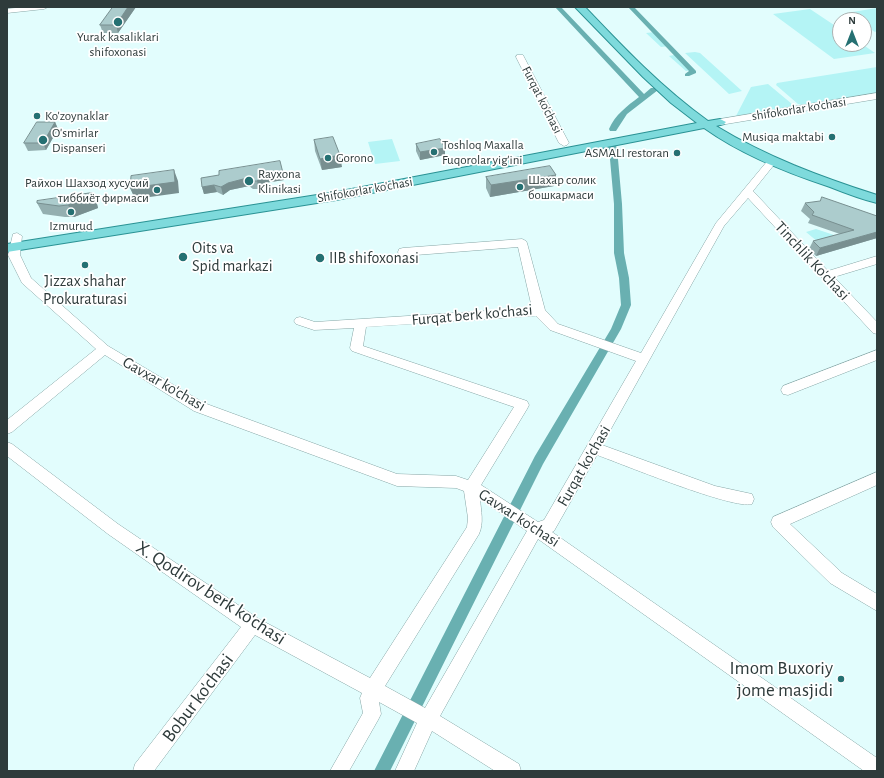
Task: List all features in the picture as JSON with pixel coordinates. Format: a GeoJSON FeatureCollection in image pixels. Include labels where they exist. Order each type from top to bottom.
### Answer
{"type":"FeatureCollection","features":[{"type":"Feature","properties":{"kind":"main road"},"geometry":{"type":"LineString","coordinates":[[580,7],[651,80],[709,120],[787,157],[822,171],[877,189]]}},
{"type":"Feature","properties":{"kind":"main road"},"geometry":{"type":"LineString","coordinates":[[592,7],[625,39]]}},
{"type":"Feature","properties":{"kind":"main road"},"geometry":{"type":"LineString","coordinates":[[685,96],[728,138],[772,161],[829,184],[877,199]]}},
{"type":"Feature","properties":{"kind":"main road","name":"Shifokorlar ko'chasi"},"geometry":{"type":"LineString","coordinates":[[12,242],[331,188],[564,143],[709,120]]}},
{"type":"Feature","properties":{"kind":"main road","name":"Shifokorlar ko'chasi"},"geometry":{"type":"LineString","coordinates":[[12,242],[336,196],[709,120]]}},
{"type":"Feature","properties":{"kind":"street"},"geometry":{"type":"LineString","coordinates":[[7,21],[8,11],[44,7]]}},
{"type":"Feature","properties":{"kind":"street","name":"Furqat ko'chasi"},"geometry":{"type":"LineString","coordinates":[[520,57],[564,143]]}},
{"type":"Feature","properties":{"kind":"street","name":"shifokorlar ko'chasi"},"geometry":{"type":"LineString","coordinates":[[709,120],[877,96]]}},
{"type":"Feature","properties":{"kind":"street","name":"Furqat ko'chasi"},"geometry":{"type":"LineString","coordinates":[[536,529],[549,526],[720,225],[772,161]]}},
{"type":"Feature","properties":{"kind":"street","name":"Tinchlik Ko'chasi"},"geometry":{"type":"LineString","coordinates":[[747,192],[877,330]]}},
{"type":"Feature","properties":{"kind":"street","name":"Gavxar ko'chasi"},"geometry":{"type":"LineString","coordinates":[[12,242],[14,255],[26,280],[104,349],[199,407],[397,480],[456,482],[480,491],[877,769]]}},
{"type":"Feature","properties":{"kind":"street","name":"Furqat berk ko'chasi"},"geometry":{"type":"LineString","coordinates":[[300,321],[314,326],[539,312],[522,243],[403,252]]}},
{"type":"Feature","properties":{"kind":"street"},"geometry":{"type":"LineString","coordinates":[[826,275],[877,260]]}},
{"type":"Feature","properties":{"kind":"street"},"geometry":{"type":"LineString","coordinates":[[539,312],[554,327],[644,359]]}},
{"type":"Feature","properties":{"kind":"street"},"geometry":{"type":"LineString","coordinates":[[339,771],[372,714],[369,698],[373,689],[474,529],[475,518],[471,488],[522,405],[356,348],[361,323]]}},
{"type":"Feature","properties":{"kind":"street"},"geometry":{"type":"LineString","coordinates":[[7,428],[104,349]]}},
{"type":"Feature","properties":{"kind":"street"},"geometry":{"type":"LineString","coordinates":[[788,390],[877,355]]}},
{"type":"Feature","properties":{"kind":"street","name":"X. Qodirov berk ko'chasi"},"geometry":{"type":"LineString","coordinates":[[7,448],[113,529],[253,625],[428,719],[512,771]]}},
{"type":"Feature","properties":{"kind":"street"},"geometry":{"type":"LineString","coordinates":[[594,448],[715,492],[747,499]]}},
{"type":"Feature","properties":{"kind":"street"},"geometry":{"type":"LineString","coordinates":[[877,478],[778,522],[836,578],[877,604]]}},
{"type":"Feature","properties":{"kind":"street"},"geometry":{"type":"LineString","coordinates":[[404,771],[428,719],[536,529]]}},
{"type":"Feature","properties":{"kind":"street","name":"Bobur ko'chasi"},"geometry":{"type":"LineString","coordinates":[[142,771],[253,625]]}},
{"type":"Feature","properties":{"kind":"shaded area"},"geometry":{"type":"Polygon","coordinates":[[[877,8],[877,31],[875,32],[872,30],[872,12],[852,12],[877,8]]]}},
{"type":"Feature","properties":{"kind":"shaded area"},"geometry":{"type":"Polygon","coordinates":[[[810,9],[832,24],[832,52],[872,51],[875,53],[834,59],[773,14],[810,9]]]}},
{"type":"Feature","properties":{"kind":"shaded area"},"geometry":{"type":"Polygon","coordinates":[[[655,32],[670,46],[661,47],[646,33],[655,32]]]}},
{"type":"Feature","properties":{"kind":"shaded area"},"geometry":{"type":"Polygon","coordinates":[[[685,53],[700,53],[742,91],[729,94],[685,53]]]}},
{"type":"Feature","properties":{"kind":"shaded area"},"geometry":{"type":"Polygon","coordinates":[[[679,54],[695,70],[686,71],[669,56],[679,54]]]}},
{"type":"Feature","properties":{"kind":"shaded area"},"geometry":{"type":"Polygon","coordinates":[[[877,67],[877,93],[803,105],[798,104],[776,85],[777,83],[877,67]]]}},
{"type":"Feature","properties":{"kind":"shaded area"},"geometry":{"type":"Polygon","coordinates":[[[768,84],[792,104],[792,107],[736,116],[751,87],[768,84]]]}},
{"type":"Feature","properties":{"kind":"shaded area"},"geometry":{"type":"Polygon","coordinates":[[[392,139],[400,161],[375,164],[368,142],[392,139]]]}},
{"type":"Feature","properties":{"kind":"shaded area"},"geometry":{"type":"Polygon","coordinates":[[[816,229],[837,236],[818,242],[806,232],[816,229]]]}},
{"type":"Feature","properties":{"kind":"building"},"geometry":{"type":"Polygon","coordinates":[[[113,7],[128,7],[116,25],[100,25],[113,7]]]}},
{"type":"Feature","properties":{"kind":"building"},"geometry":{"type":"Polygon","coordinates":[[[37,122],[55,122],[43,143],[24,143],[37,122]]]}},
{"type":"Feature","properties":{"kind":"building"},"geometry":{"type":"Polygon","coordinates":[[[333,137],[340,155],[320,159],[314,140],[333,137]]]}},
{"type":"Feature","properties":{"kind":"building"},"geometry":{"type":"Polygon","coordinates":[[[440,139],[445,148],[420,152],[416,144],[440,139]]]}},
{"type":"Feature","properties":{"kind":"building"},"geometry":{"type":"Polygon","coordinates":[[[280,161],[283,173],[263,176],[257,181],[251,181],[247,178],[228,183],[221,187],[214,185],[202,187],[201,178],[219,175],[219,171],[280,161]]]}},
{"type":"Feature","properties":{"kind":"building"},"geometry":{"type":"Polygon","coordinates":[[[550,166],[556,175],[491,185],[486,177],[550,166]]]}},
{"type":"Feature","properties":{"kind":"building"},"geometry":{"type":"Polygon","coordinates":[[[174,170],[175,182],[130,188],[131,176],[174,170]]]}},
{"type":"Feature","properties":{"kind":"building"},"geometry":{"type":"Polygon","coordinates":[[[92,193],[93,197],[68,205],[59,206],[37,203],[37,201],[92,193]]]}},
{"type":"Feature","properties":{"kind":"building"},"geometry":{"type":"Polygon","coordinates":[[[822,197],[877,216],[877,232],[820,248],[813,241],[854,230],[812,215],[814,212],[805,203],[820,201],[822,197]]]}},
{"type":"Feature","properties":{"kind":"waterway"},"geometry":{"type":"LineString","coordinates":[[558,7],[643,97]]}},
{"type":"Feature","properties":{"kind":"waterway"},"geometry":{"type":"LineString","coordinates":[[631,7],[694,72],[687,75]]}},
{"type":"Feature","properties":{"kind":"waterway"},"geometry":{"type":"LineString","coordinates":[[613,129],[619,118],[637,102],[654,90]]}},
{"type":"Feature","properties":{"kind":"waterway"},"geometry":{"type":"LineString","coordinates":[[382,771],[539,460],[616,329],[626,305],[624,278],[619,253],[618,204],[613,148]]}},
{"type":"Feature","properties":{"kind":"place","name":"Yurak kasaliklari shifoxonasi"},"geometry":{"type":"Point","coordinates":[118,22]}},
{"type":"Feature","properties":{"kind":"place","name":"Ko'zoynaklar"},"geometry":{"type":"Point","coordinates":[37,116]}},
{"type":"Feature","properties":{"kind":"place","name":"Musiqa maktabi"},"geometry":{"type":"Point","coordinates":[832,137]}},
{"type":"Feature","properties":{"kind":"place","name":"O'smirlar Dispanseri"},"geometry":{"type":"Point","coordinates":[43,140]}},
{"type":"Feature","properties":{"kind":"place","name":"Toshloq Maxalla Fuqorolar yig'ini"},"geometry":{"type":"Point","coordinates":[434,152]}},
{"type":"Feature","properties":{"kind":"place","name":"ASMALI restoran"},"geometry":{"type":"Point","coordinates":[677,153]}},
{"type":"Feature","properties":{"kind":"place","name":"Gorono"},"geometry":{"type":"Point","coordinates":[328,158]}},
{"type":"Feature","properties":{"kind":"place","name":"Rayxona Klinikasi"},"geometry":{"type":"Point","coordinates":[249,181]}},
{"type":"Feature","properties":{"kind":"place","name":"Шахар солик бошкармаси"},"geometry":{"type":"Point","coordinates":[520,187]}},
{"type":"Feature","properties":{"kind":"place","name":"Райхон Шахзод хусусий тиббиёт фирмаси"},"geometry":{"type":"Point","coordinates":[157,190]}},
{"type":"Feature","properties":{"kind":"place","name":"Izmurud"},"geometry":{"type":"Point","coordinates":[71,212]}},
{"type":"Feature","properties":{"kind":"place","name":"Oits va Spid markazi"},"geometry":{"type":"Point","coordinates":[183,257]}},
{"type":"Feature","properties":{"kind":"place","name":"IIB shifoxonasi"},"geometry":{"type":"Point","coordinates":[320,258]}},
{"type":"Feature","properties":{"kind":"place","name":"Jizzax shahar Prokuraturasi"},"geometry":{"type":"Point","coordinates":[85,265]}},
{"type":"Feature","properties":{"kind":"place","name":"Imom Buxoriy jome masjidi"},"geometry":{"type":"Point","coordinates":[841,679]}}]}
